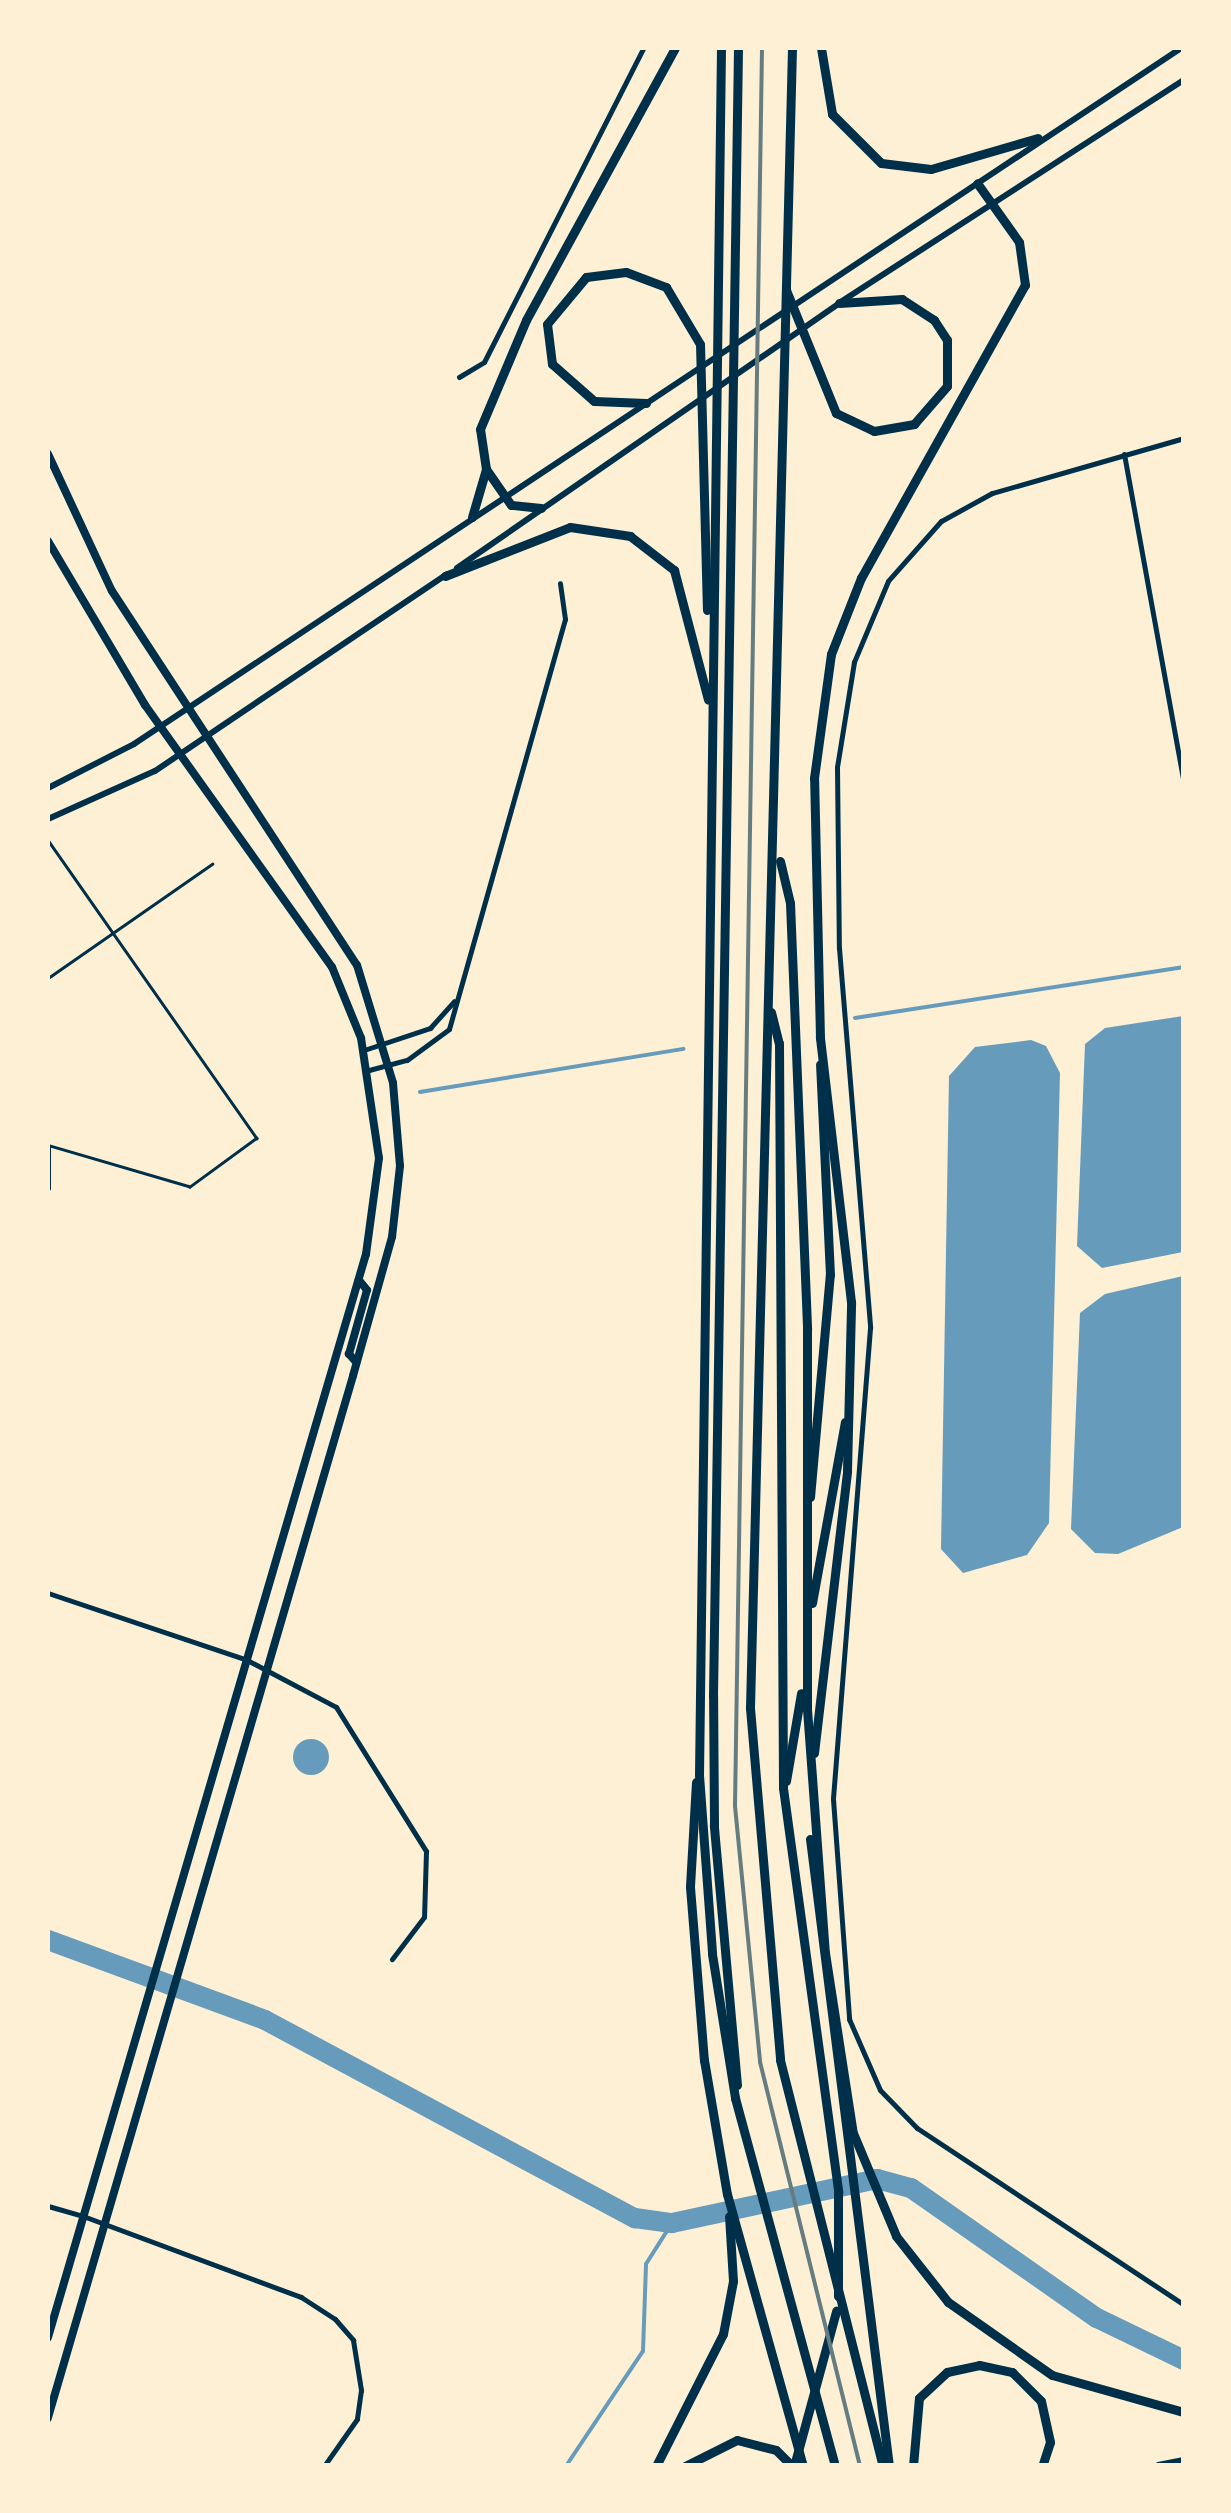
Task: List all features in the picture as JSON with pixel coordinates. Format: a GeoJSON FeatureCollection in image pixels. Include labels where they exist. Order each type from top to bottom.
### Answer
{"type":"FeatureCollection","features":[{"type":"Feature","properties":{"kind":"highway"},"geometry":{"type":"LineString","coordinates":[[542,508],[504,496],[486,469],[480,430],[526,320],[675,48]]}},
{"type":"Feature","properties":{"kind":"highway"},"geometry":{"type":"LineString","coordinates":[[721,48],[694,1969],[736,2254],[803,2466]]}},
{"type":"Feature","properties":{"kind":"highway"},"geometry":{"type":"LineString","coordinates":[[735,2098],[713,1695],[738,48]]}},
{"type":"Feature","properties":{"kind":"highway"},"geometry":{"type":"LineString","coordinates":[[792,48],[784,288],[777,847],[770,1009],[760,1044],[750,1708],[757,1863],[798,2148],[886,2466]]}},
{"type":"Feature","properties":{"kind":"highway"},"geometry":{"type":"LineString","coordinates":[[820,48],[832,114],[881,163],[932,169],[1038,138]]}},
{"type":"Feature","properties":{"kind":"highway"},"geometry":{"type":"LineString","coordinates":[[807,1520],[820,1436],[830,1275],[820,1037],[821,698],[861,578],[1018,305],[1026,266],[977,183]]}},
{"type":"Feature","properties":{"kind":"highway"},"geometry":{"type":"LineString","coordinates":[[641,404],[578,393],[552,364],[551,314],[586,277],[626,272],[666,287],[700,344],[712,632]]}},
{"type":"Feature","properties":{"kind":"highway"},"geometry":{"type":"LineString","coordinates":[[784,288],[836,413],[874,431],[914,424],[947,386],[947,340],[934,320],[902,299],[839,302]]}},
{"type":"Feature","properties":{"kind":"highway"},"geometry":{"type":"LineString","coordinates":[[472,517],[486,469]]}},
{"type":"Feature","properties":{"kind":"highway"},"geometry":{"type":"LineString","coordinates":[[445,576],[570,527],[644,542],[682,590],[710,706]]}},
{"type":"Feature","properties":{"kind":"highway"},"geometry":{"type":"LineString","coordinates":[[777,847],[792,938],[814,1828],[844,2094],[864,2167],[896,2236],[969,2320],[1085,2389],[1184,2412]]}},
{"type":"Feature","properties":{"kind":"highway"},"geometry":{"type":"LineString","coordinates":[[770,1009],[779,1043],[789,1762]]}},
{"type":"Feature","properties":{"kind":"highway"},"geometry":{"type":"LineString","coordinates":[[820,1037],[849,1245],[847,1415],[810,1850],[840,2134],[886,2466]]}},
{"type":"Feature","properties":{"kind":"highway"},"geometry":{"type":"LineString","coordinates":[[685,2466],[737,2440],[776,2450],[793,2466],[827,2366],[841,2256],[783,1788],[816,1568],[847,1415]]}},
{"type":"Feature","properties":{"kind":"highway"},"geometry":{"type":"LineString","coordinates":[[699,1775],[735,2098],[768,2235],[835,2466]]}},
{"type":"Feature","properties":{"kind":"highway"},"geometry":{"type":"LineString","coordinates":[[656,2466],[723,2334],[736,2254]]}},
{"type":"Feature","properties":{"kind":"highway"},"geometry":{"type":"LineString","coordinates":[[913,2466],[919,2398],[947,2372],[979,2365],[1012,2372],[1041,2401],[1050,2442],[1042,2466]]}},
{"type":"Feature","properties":{"kind":"highway"},"geometry":{"type":"LineString","coordinates":[[1158,2466],[1184,2461]]}},
{"type":"Feature","properties":{"kind":"main road"},"geometry":{"type":"LineString","coordinates":[[48,788],[189,708],[977,183],[1038,138],[1181,48]]}},
{"type":"Feature","properties":{"kind":"main road"},"geometry":{"type":"LineString","coordinates":[[48,818],[180,755],[209,737],[839,302],[994,207],[1184,80]]}},
{"type":"Feature","properties":{"kind":"main road"},"geometry":{"type":"LineString","coordinates":[[48,454],[112,591],[357,964],[389,1065],[399,1190],[356,1362],[48,2418]]}},
{"type":"Feature","properties":{"kind":"main road"},"geometry":{"type":"LineString","coordinates":[[48,541],[160,726],[332,967],[369,1070],[379,1158],[358,1280],[48,2336]]}},
{"type":"Feature","properties":{"kind":"main road"},"geometry":{"type":"LineString","coordinates":[[356,1362],[349,1354],[367,1290],[358,1280]]}},
{"type":"Feature","properties":{"kind":"street"},"geometry":{"type":"LineString","coordinates":[[460,378],[484,362],[642,48]]}},
{"type":"Feature","properties":{"kind":"street"},"geometry":{"type":"LineString","coordinates":[[1184,438],[992,493],[942,521],[888,581],[846,695],[839,948],[870,1328],[835,1754],[835,1879],[849,2019],[880,2090],[917,2128],[1184,2305]]}},
{"type":"Feature","properties":{"kind":"street"},"geometry":{"type":"LineString","coordinates":[[1124,454],[1184,785]]}},
{"type":"Feature","properties":{"kind":"street"},"geometry":{"type":"LineString","coordinates":[[369,1070],[432,1047],[449,1029],[454,1000],[564,619],[560,583]]}},
{"type":"Feature","properties":{"kind":"street"},"geometry":{"type":"LineString","coordinates":[[364,1050],[430,1028],[454,1000]]}},
{"type":"Feature","properties":{"kind":"street"},"geometry":{"type":"LineString","coordinates":[[48,1146],[48,1188]]}},
{"type":"Feature","properties":{"kind":"street"},"geometry":{"type":"LineString","coordinates":[[48,1593],[247,1660],[305,1685],[358,1731],[426,1851],[424,1918],[392,1959]]}},
{"type":"Feature","properties":{"kind":"street"},"geometry":{"type":"LineString","coordinates":[[48,2206],[300,2297],[335,2318],[360,2363],[358,2420],[324,2466]]}},
{"type":"Feature","properties":{"kind":"lane"},"geometry":{"type":"LineString","coordinates":[[48,840],[257,1138],[190,1186],[48,1146]]}},
{"type":"Feature","properties":{"kind":"lane"},"geometry":{"type":"LineString","coordinates":[[48,978],[212,864]]}},
{"type":"Feature","properties":{"kind":"water"},"geometry":{"type":"Polygon","coordinates":[[[1183,1016],[1183,1252],[1102,1268],[1077,1246],[1085,1044],[1105,1028],[1183,1016]]]}},
{"type":"Feature","properties":{"kind":"water"},"geometry":{"type":"Polygon","coordinates":[[[1031,1040],[1046,1046],[1060,1073],[1049,1523],[1027,1555],[963,1573],[941,1549],[949,1076],[975,1047],[1031,1040]]]}},
{"type":"Feature","properties":{"kind":"water"},"geometry":{"type":"Polygon","coordinates":[[[1183,1276],[1183,1527],[1118,1554],[1095,1553],[1071,1529],[1080,1313],[1105,1294],[1183,1276]]]}},
{"type":"Feature","properties":{"kind":"water"},"geometry":{"type":"Polygon","coordinates":[[[311,1739],[324,1744],[329,1757],[324,1770],[311,1775],[298,1770],[293,1757],[298,1744],[311,1739]]]}},
{"type":"Feature","properties":{"kind":"waterway"},"geometry":{"type":"LineString","coordinates":[[855,1018],[1184,967]]}},
{"type":"Feature","properties":{"kind":"waterway"},"geometry":{"type":"LineString","coordinates":[[420,1092],[684,1049]]}},
{"type":"Feature","properties":{"kind":"waterway"},"geometry":{"type":"LineString","coordinates":[[48,1940],[265,2020],[635,2218],[672,2223],[877,2179],[911,2188],[1097,2318],[1184,2360]]}},
{"type":"Feature","properties":{"kind":"waterway"},"geometry":{"type":"LineString","coordinates":[[566,2466],[643,2351],[646,2264],[672,2223]]}},
{"type":"Feature","properties":{"kind":"railway"},"geometry":{"type":"LineString","coordinates":[[762,48],[735,1806],[760,2062],[860,2466]]}}]}
